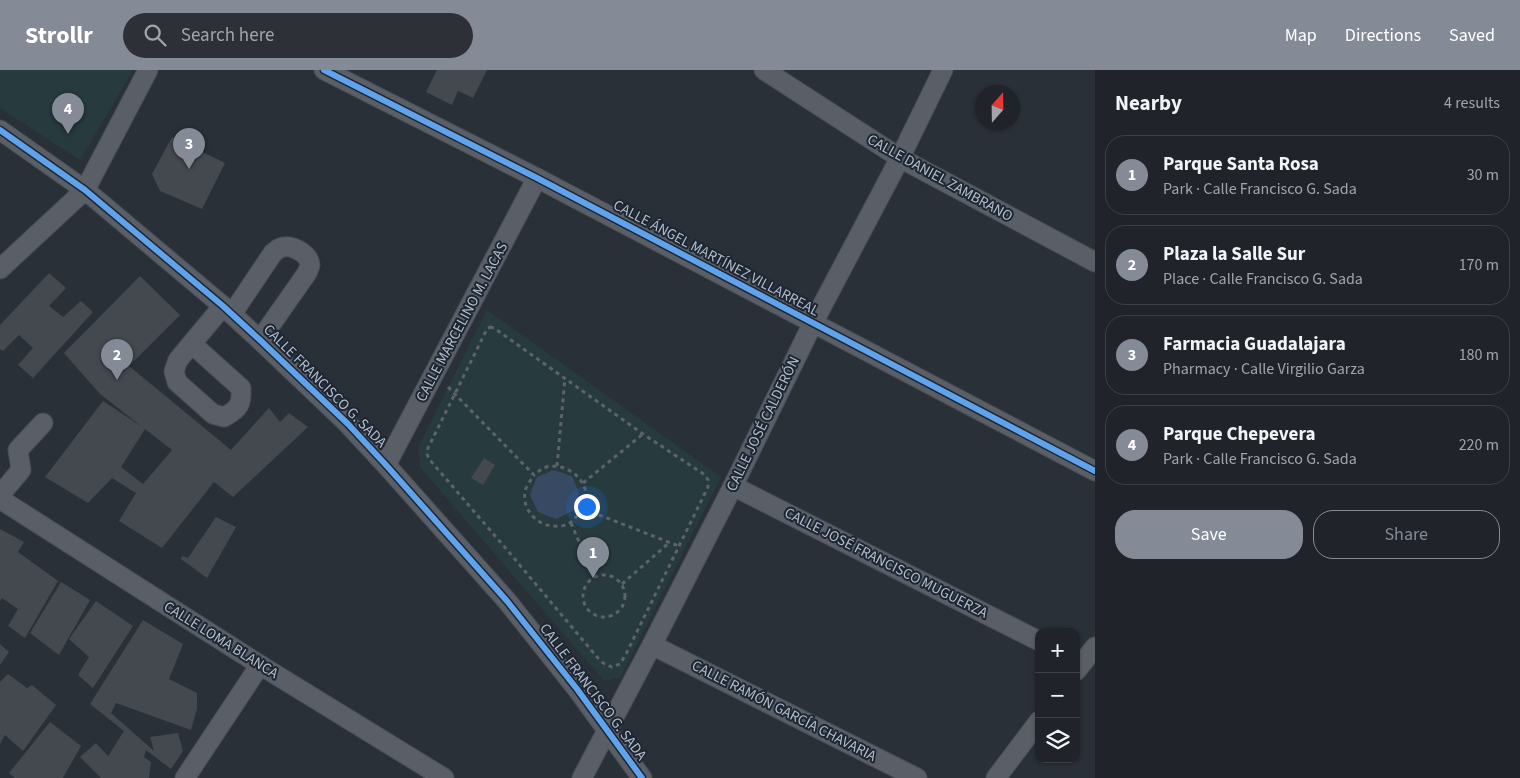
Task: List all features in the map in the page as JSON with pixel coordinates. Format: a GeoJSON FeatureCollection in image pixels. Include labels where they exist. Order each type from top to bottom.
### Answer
{"type":"FeatureCollection","features":[{"type":"Feature","properties":{"kind":"street"},"geometry":{"type":"LineString","coordinates":[[0,269],[86,190],[148,70]]}},
{"type":"Feature","properties":{"kind":"street","name":"CALLE ÁNGEL MARTÍNEZ VILLARREAL"},"geometry":{"type":"LineString","coordinates":[[324,70],[537,178],[1095,471]]}},
{"type":"Feature","properties":{"kind":"street","name":"CALLE DANIEL ZAMBRANO"},"geometry":{"type":"LineString","coordinates":[[764,70],[900,158],[1095,262]]}},
{"type":"Feature","properties":{"kind":"street","name":"CALLE JOSÉ CALDERÓN"},"geometry":{"type":"LineString","coordinates":[[582,778],[652,645],[813,323],[900,158],[943,70]]}},
{"type":"Feature","properties":{"kind":"street","name":"CALLE FRANCISCO G. SADA"},"geometry":{"type":"LineString","coordinates":[[0,130],[86,190],[228,310],[348,424],[507,601],[577,689],[642,778]]}},
{"type":"Feature","properties":{"kind":"street","name":"CALLE MARCELINO M. LACAS"},"geometry":{"type":"LineString","coordinates":[[386,465],[537,178]]}},
{"type":"Feature","properties":{"kind":"street"},"geometry":{"type":"LineString","coordinates":[[192,344],[228,310],[273,253],[281,247],[298,250],[306,255],[310,264],[307,273],[260,340]]}},
{"type":"Feature","properties":{"kind":"street"},"geometry":{"type":"LineString","coordinates":[[0,497],[21,470],[18,450],[43,423]]}},
{"type":"Feature","properties":{"kind":"street","name":"CALLE JOSÉ FRANCISCO MUGUERZA"},"geometry":{"type":"LineString","coordinates":[[732,486],[1035,639]]}},
{"type":"Feature","properties":{"kind":"street","name":"CALLE LOMA BLANCA"},"geometry":{"type":"LineString","coordinates":[[0,497],[260,665],[444,778]]}},
{"type":"Feature","properties":{"kind":"street","name":"CALLE RAMÓN GARCÍA CHAVARIA"},"geometry":{"type":"LineString","coordinates":[[652,645],[917,778]]}},
{"type":"Feature","properties":{"kind":"street"},"geometry":{"type":"LineString","coordinates":[[1082,666],[1095,647]]}},
{"type":"Feature","properties":{"kind":"street"},"geometry":{"type":"LineString","coordinates":[[185,778],[260,665]]}},
{"type":"Feature","properties":{"kind":"street"},"geometry":{"type":"LineString","coordinates":[[996,778],[1035,726]]}},
{"type":"Feature","properties":{"kind":"path"},"geometry":{"type":"LineString","coordinates":[[494,328],[705,475],[708,480],[708,487],[620,664],[612,667],[603,663],[429,459],[427,454],[428,448],[454,392],[486,329],[494,328]]}},
{"type":"Feature","properties":{"kind":"path"},"geometry":{"type":"LineString","coordinates":[[434,373],[534,475]]}},
{"type":"Feature","properties":{"kind":"path"},"geometry":{"type":"LineString","coordinates":[[557,466],[565,378]]}},
{"type":"Feature","properties":{"kind":"path"},"geometry":{"type":"LineString","coordinates":[[583,483],[644,434]]}},
{"type":"Feature","properties":{"kind":"path"},"geometry":{"type":"LineString","coordinates":[[557,466],[572,471],[583,483],[586,494],[584,509],[571,523],[560,527],[545,526],[534,518],[526,505],[525,491],[534,475],[543,468],[557,466]]}},
{"type":"Feature","properties":{"kind":"path"},"geometry":{"type":"LineString","coordinates":[[584,509],[698,553]]}},
{"type":"Feature","properties":{"kind":"path"},"geometry":{"type":"LineString","coordinates":[[571,523],[594,577]]}},
{"type":"Feature","properties":{"kind":"path"},"geometry":{"type":"LineString","coordinates":[[622,584],[670,542]]}},
{"type":"Feature","properties":{"kind":"path"},"geometry":{"type":"LineString","coordinates":[[604,575],[614,577],[622,584],[625,598],[619,611],[606,618],[590,612],[583,600],[586,584],[594,577],[604,575]]}},
{"type":"Feature","properties":{"kind":"green space"},"geometry":{"type":"Polygon","coordinates":[[[0,70],[133,70],[80,160],[0,108],[0,70]]]}},
{"type":"Feature","properties":{"kind":"green space"},"geometry":{"type":"Polygon","coordinates":[[[487,310],[721,477],[620,678],[604,681],[420,467],[418,448],[487,310]]]}},
{"type":"Feature","properties":{"kind":"water"},"geometry":{"type":"Polygon","coordinates":[[[554,470],[572,476],[579,493],[573,511],[556,519],[538,512],[530,495],[537,477],[554,470]]]}},
{"type":"Feature","properties":{"kind":"building"},"geometry":{"type":"Polygon","coordinates":[[[437,70],[487,70],[473,98],[458,91],[452,105],[426,92],[437,70]]]}},
{"type":"Feature","properties":{"kind":"building"},"geometry":{"type":"Polygon","coordinates":[[[172,137],[225,163],[202,209],[160,191],[152,174],[172,137]]]}},
{"type":"Feature","properties":{"kind":"building"},"geometry":{"type":"Polygon","coordinates":[[[49,273],[66,288],[49,306],[63,317],[81,301],[93,312],[33,378],[18,365],[33,348],[19,335],[3,351],[0,349],[0,325],[49,273]]]}},
{"type":"Feature","properties":{"kind":"building"},"geometry":{"type":"Polygon","coordinates":[[[140,276],[180,315],[129,366],[231,450],[269,408],[280,422],[289,413],[308,427],[233,497],[214,482],[162,548],[119,521],[136,493],[112,478],[88,503],[45,477],[103,401],[141,426],[100,394],[64,353],[140,276]],[[145,429],[121,467],[143,484],[172,450],[145,429]]]}},
{"type":"Feature","properties":{"kind":"building"},"geometry":{"type":"Polygon","coordinates":[[[484,458],[495,465],[483,485],[471,478],[484,458]]]}},
{"type":"Feature","properties":{"kind":"building"},"geometry":{"type":"Polygon","coordinates":[[[216,517],[236,527],[207,578],[181,559],[182,556],[188,558],[216,517]]]}},
{"type":"Feature","properties":{"kind":"building"},"geometry":{"type":"Polygon","coordinates":[[[0,529],[24,542],[18,552],[58,581],[25,638],[8,626],[18,609],[2,598],[0,601],[0,529]]]}},
{"type":"Feature","properties":{"kind":"building"},"geometry":{"type":"Polygon","coordinates":[[[61,582],[90,600],[59,655],[30,633],[61,582]]]}},
{"type":"Feature","properties":{"kind":"building"},"geometry":{"type":"Polygon","coordinates":[[[96,601],[133,626],[93,688],[78,675],[89,657],[69,639],[96,601]]]}},
{"type":"Feature","properties":{"kind":"building"},"geometry":{"type":"Polygon","coordinates":[[[143,620],[183,644],[169,679],[197,693],[197,709],[191,730],[116,703],[111,713],[154,751],[150,737],[178,733],[183,751],[171,769],[146,750],[144,757],[151,762],[149,778],[101,778],[80,757],[96,743],[108,756],[124,731],[90,704],[143,620]]]}},
{"type":"Feature","properties":{"kind":"building"},"geometry":{"type":"Polygon","coordinates":[[[0,644],[9,652],[0,665],[0,644]]]}},
{"type":"Feature","properties":{"kind":"building"},"geometry":{"type":"Polygon","coordinates":[[[8,674],[27,688],[32,685],[56,705],[23,751],[5,735],[0,744],[0,682],[8,674]]]}},
{"type":"Feature","properties":{"kind":"building"},"geometry":{"type":"Polygon","coordinates":[[[50,722],[81,746],[63,778],[15,778],[9,773],[50,722]]]}},
{"type":"Feature","properties":{"kind":"cycle path"},"geometry":{"type":"LineString","coordinates":[[324,70],[537,178],[1095,471]]}},
{"type":"Feature","properties":{"kind":"cycle path"},"geometry":{"type":"LineString","coordinates":[[0,130],[85,190],[223,306],[348,424],[507,601],[577,689],[642,778]]}},
{"type":"Feature","properties":{"kind":"place","name":"Parque Chepevera"},"geometry":{"type":"Point","coordinates":[68,134]}},
{"type":"Feature","properties":{"kind":"place","name":"Farmacia Guadalajara"},"geometry":{"type":"Point","coordinates":[189,169]}},
{"type":"Feature","properties":{"kind":"place","name":"Plaza la Salle Sur"},"geometry":{"type":"Point","coordinates":[117,380]}},
{"type":"Feature","properties":{"kind":"place","name":"Parque Santa Rosa"},"geometry":{"type":"Point","coordinates":[593,578]}}]}
